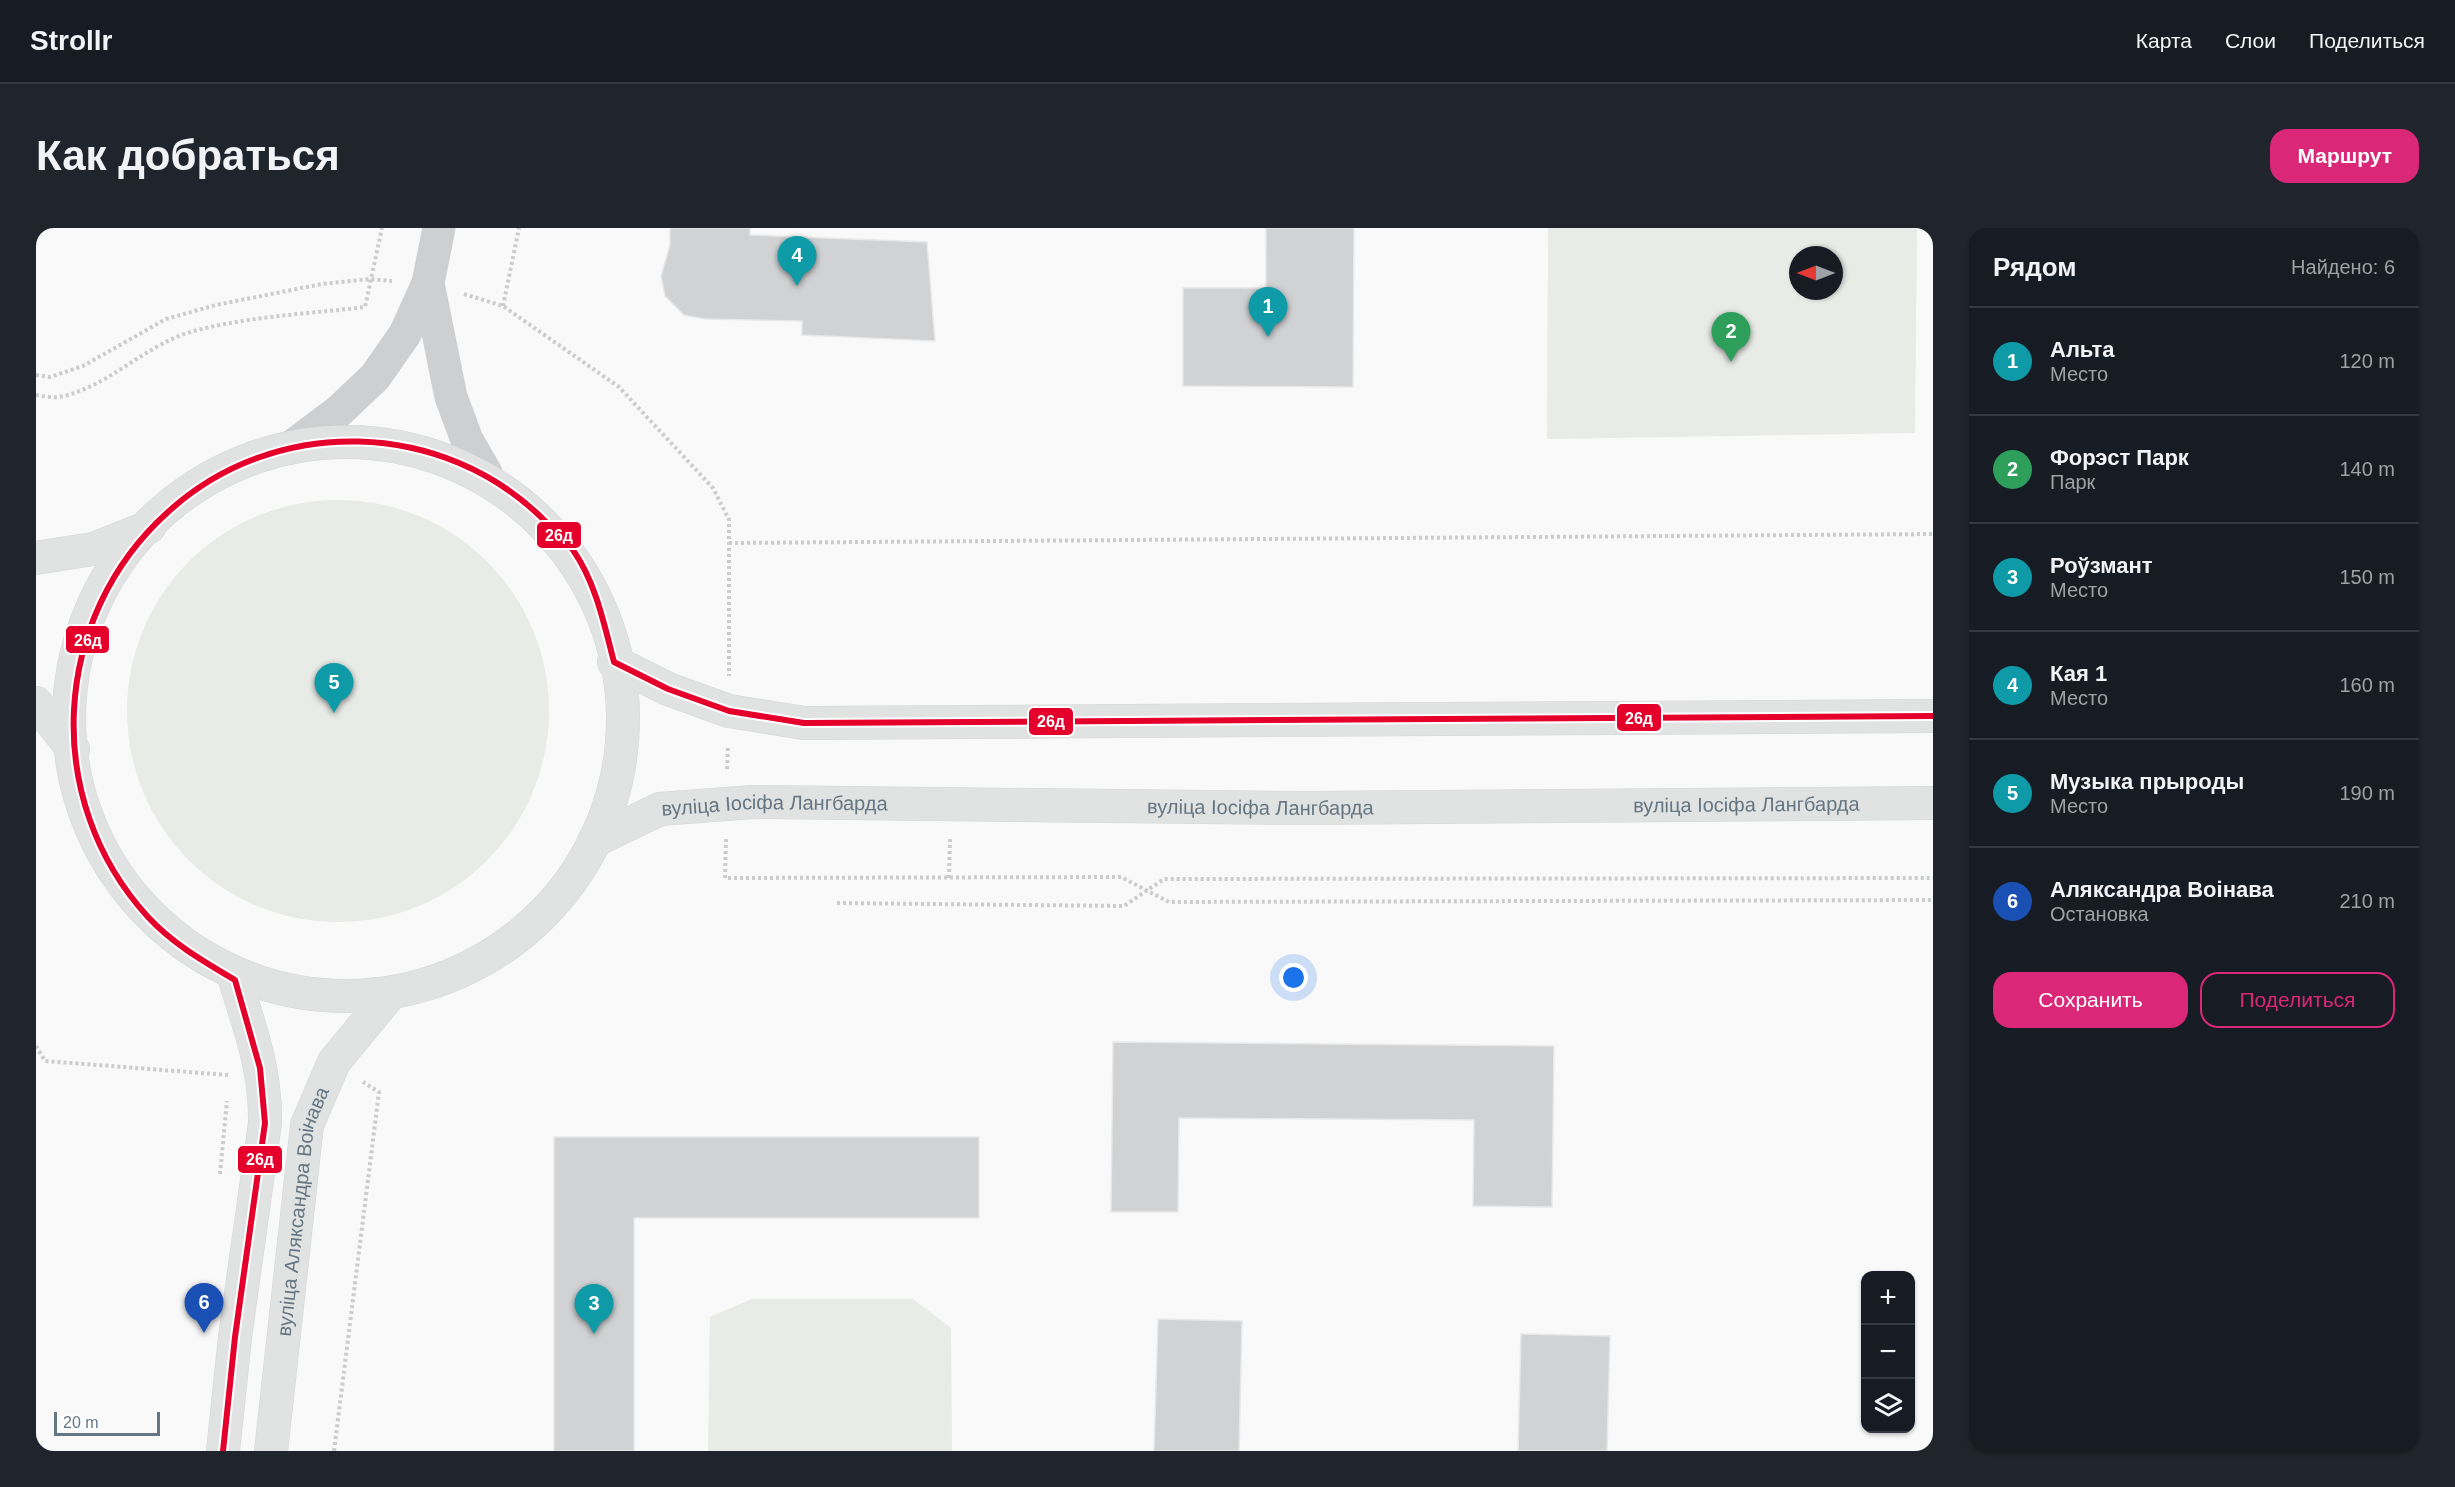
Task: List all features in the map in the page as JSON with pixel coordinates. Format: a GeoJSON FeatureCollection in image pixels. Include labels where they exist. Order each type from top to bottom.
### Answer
{"type":"FeatureCollection","features":[{"type":"Feature","properties":{"kind":"main road"},"geometry":{"type":"LineString","coordinates":[[370,440],[440,453],[486,473],[521,496],[572,550],[599,601],[614,662],[618,753],[612,801],[594,841],[548,902],[500,945],[449,979],[390,994],[285,997],[235,980],[190,953],[159,928],[131,898],[109,864],[92,828],[80,789],[73,749],[72,709],[88,629],[104,592],[125,558],[151,527],[181,500],[215,477],[251,460],[290,448],[330,441],[370,440]]}},
{"type":"Feature","properties":{"kind":"main road"},"geometry":{"type":"LineString","coordinates":[[36,558],[93,549],[151,527]]}},
{"type":"Feature","properties":{"kind":"main road"},"geometry":{"type":"LineString","coordinates":[[614,662],[668,689],[729,711],[804,723],[1933,716]]}},
{"type":"Feature","properties":{"kind":"main road"},"geometry":{"type":"LineString","coordinates":[[36,703],[73,749]]}},
{"type":"Feature","properties":{"kind":"main road","name":"вуліца Іосіфа Лангбарда"},"geometry":{"type":"LineString","coordinates":[[594,841],[660,809],[752,802],[1302,808],[1933,803]]}},
{"type":"Feature","properties":{"kind":"main road"},"geometry":{"type":"LineString","coordinates":[[222,1451],[235,1337],[265,1123],[265,1094],[258,1055],[235,980]]}},
{"type":"Feature","properties":{"kind":"main road","name":"вуліца Аляксандра Воінава"},"geometry":{"type":"LineString","coordinates":[[271,1451],[308,1125],[334,1062],[390,994]]}},
{"type":"Feature","properties":{"kind":"street"},"geometry":{"type":"LineString","coordinates":[[290,448],[339,411],[375,377],[405,334],[428,283],[439,228]]}},
{"type":"Feature","properties":{"kind":"street"},"geometry":{"type":"LineString","coordinates":[[428,283],[451,397],[467,440],[486,473]]}},
{"type":"Feature","properties":{"kind":"path"},"geometry":{"type":"LineString","coordinates":[[36,395],[57,397],[90,386],[138,356],[191,332],[262,317],[365,307],[382,228]]}},
{"type":"Feature","properties":{"kind":"path"},"geometry":{"type":"LineString","coordinates":[[503,306],[519,228]]}},
{"type":"Feature","properties":{"kind":"path"},"geometry":{"type":"LineString","coordinates":[[36,375],[50,377],[82,366],[166,319],[216,305],[322,284],[370,279],[428,283],[503,306],[619,387],[713,488]]}},
{"type":"Feature","properties":{"kind":"path"},"geometry":{"type":"LineString","coordinates":[[729,543],[1933,534]]}},
{"type":"Feature","properties":{"kind":"path"},"geometry":{"type":"LineString","coordinates":[[725,878],[1121,877],[1169,902],[1933,900]]}},
{"type":"Feature","properties":{"kind":"path"},"geometry":{"type":"LineString","coordinates":[[837,903],[1124,906],[1164,879],[1933,878]]}},
{"type":"Feature","properties":{"kind":"path"},"geometry":{"type":"LineString","coordinates":[[36,1046],[45,1061],[230,1075]]}},
{"type":"Feature","properties":{"kind":"shaded area"},"geometry":{"type":"Polygon","coordinates":[[[1548,228],[1917,228],[1915,433],[1547,439],[1548,228]]]}},
{"type":"Feature","properties":{"kind":"shaded area"},"geometry":{"type":"Polygon","coordinates":[[[338,500],[379,504],[419,516],[455,535],[487,562],[514,594],[533,630],[545,670],[549,711],[545,752],[533,792],[514,828],[487,860],[455,887],[419,906],[379,918],[338,922],[297,918],[257,906],[221,887],[189,860],[162,828],[143,792],[131,752],[127,711],[131,670],[143,630],[162,594],[189,562],[221,535],[257,516],[297,504],[338,500]]]}},
{"type":"Feature","properties":{"kind":"shaded area"},"geometry":{"type":"Polygon","coordinates":[[[752,1299],[913,1299],[951,1328],[952,1451],[708,1451],[710,1317],[752,1299]]]}},
{"type":"Feature","properties":{"kind":"building"},"geometry":{"type":"Polygon","coordinates":[[[670,228],[750,228],[750,235],[927,242],[935,341],[802,335],[802,321],[705,319],[684,315],[665,296],[661,276],[670,245],[670,228]]]}},
{"type":"Feature","properties":{"kind":"building"},"geometry":{"type":"Polygon","coordinates":[[[1266,228],[1354,228],[1353,387],[1183,386],[1183,288],[1266,288],[1266,228]]]}},
{"type":"Feature","properties":{"kind":"building"},"geometry":{"type":"Polygon","coordinates":[[[1113,1042],[1554,1046],[1552,1207],[1473,1206],[1474,1120],[1179,1118],[1178,1212],[1111,1212],[1113,1042]]]}},
{"type":"Feature","properties":{"kind":"building"},"geometry":{"type":"Polygon","coordinates":[[[554,1137],[979,1137],[979,1218],[634,1218],[634,1451],[554,1451],[554,1137]]]}},
{"type":"Feature","properties":{"kind":"building"},"geometry":{"type":"Polygon","coordinates":[[[1158,1319],[1242,1321],[1239,1451],[1154,1451],[1158,1319]]]}},
{"type":"Feature","properties":{"kind":"building"},"geometry":{"type":"Polygon","coordinates":[[[1521,1334],[1610,1336],[1607,1451],[1518,1451],[1521,1334]]]}},
{"type":"Feature","properties":{"kind":"transit line","name":"26д"},"geometry":{"type":"LineString","coordinates":[[223,1451],[235,1337],[265,1123],[260,1068],[235,980],[189,952],[158,927],[113,870],[90,819],[76,765],[74,710],[82,655],[100,603],[129,555],[168,512],[211,480],[258,458],[308,445],[359,442],[410,447],[459,463],[504,487],[567,542],[588,576],[603,619],[614,662],[668,689],[729,711],[804,723],[1933,716]]}},
{"type":"Feature","properties":{"kind":"place","name":"Кая 1"},"geometry":{"type":"Point","coordinates":[797,286]}},
{"type":"Feature","properties":{"kind":"place","name":"Альта"},"geometry":{"type":"Point","coordinates":[1268,337]}},
{"type":"Feature","properties":{"kind":"place","name":"Форэст Парк"},"geometry":{"type":"Point","coordinates":[1731,362]}},
{"type":"Feature","properties":{"kind":"place","name":"Музыка прыроды"},"geometry":{"type":"Point","coordinates":[334,713]}},
{"type":"Feature","properties":{"kind":"place","name":"Аляксандра Воінава"},"geometry":{"type":"Point","coordinates":[204,1333]}},
{"type":"Feature","properties":{"kind":"place","name":"Роўзмант"},"geometry":{"type":"Point","coordinates":[594,1334]}}]}
